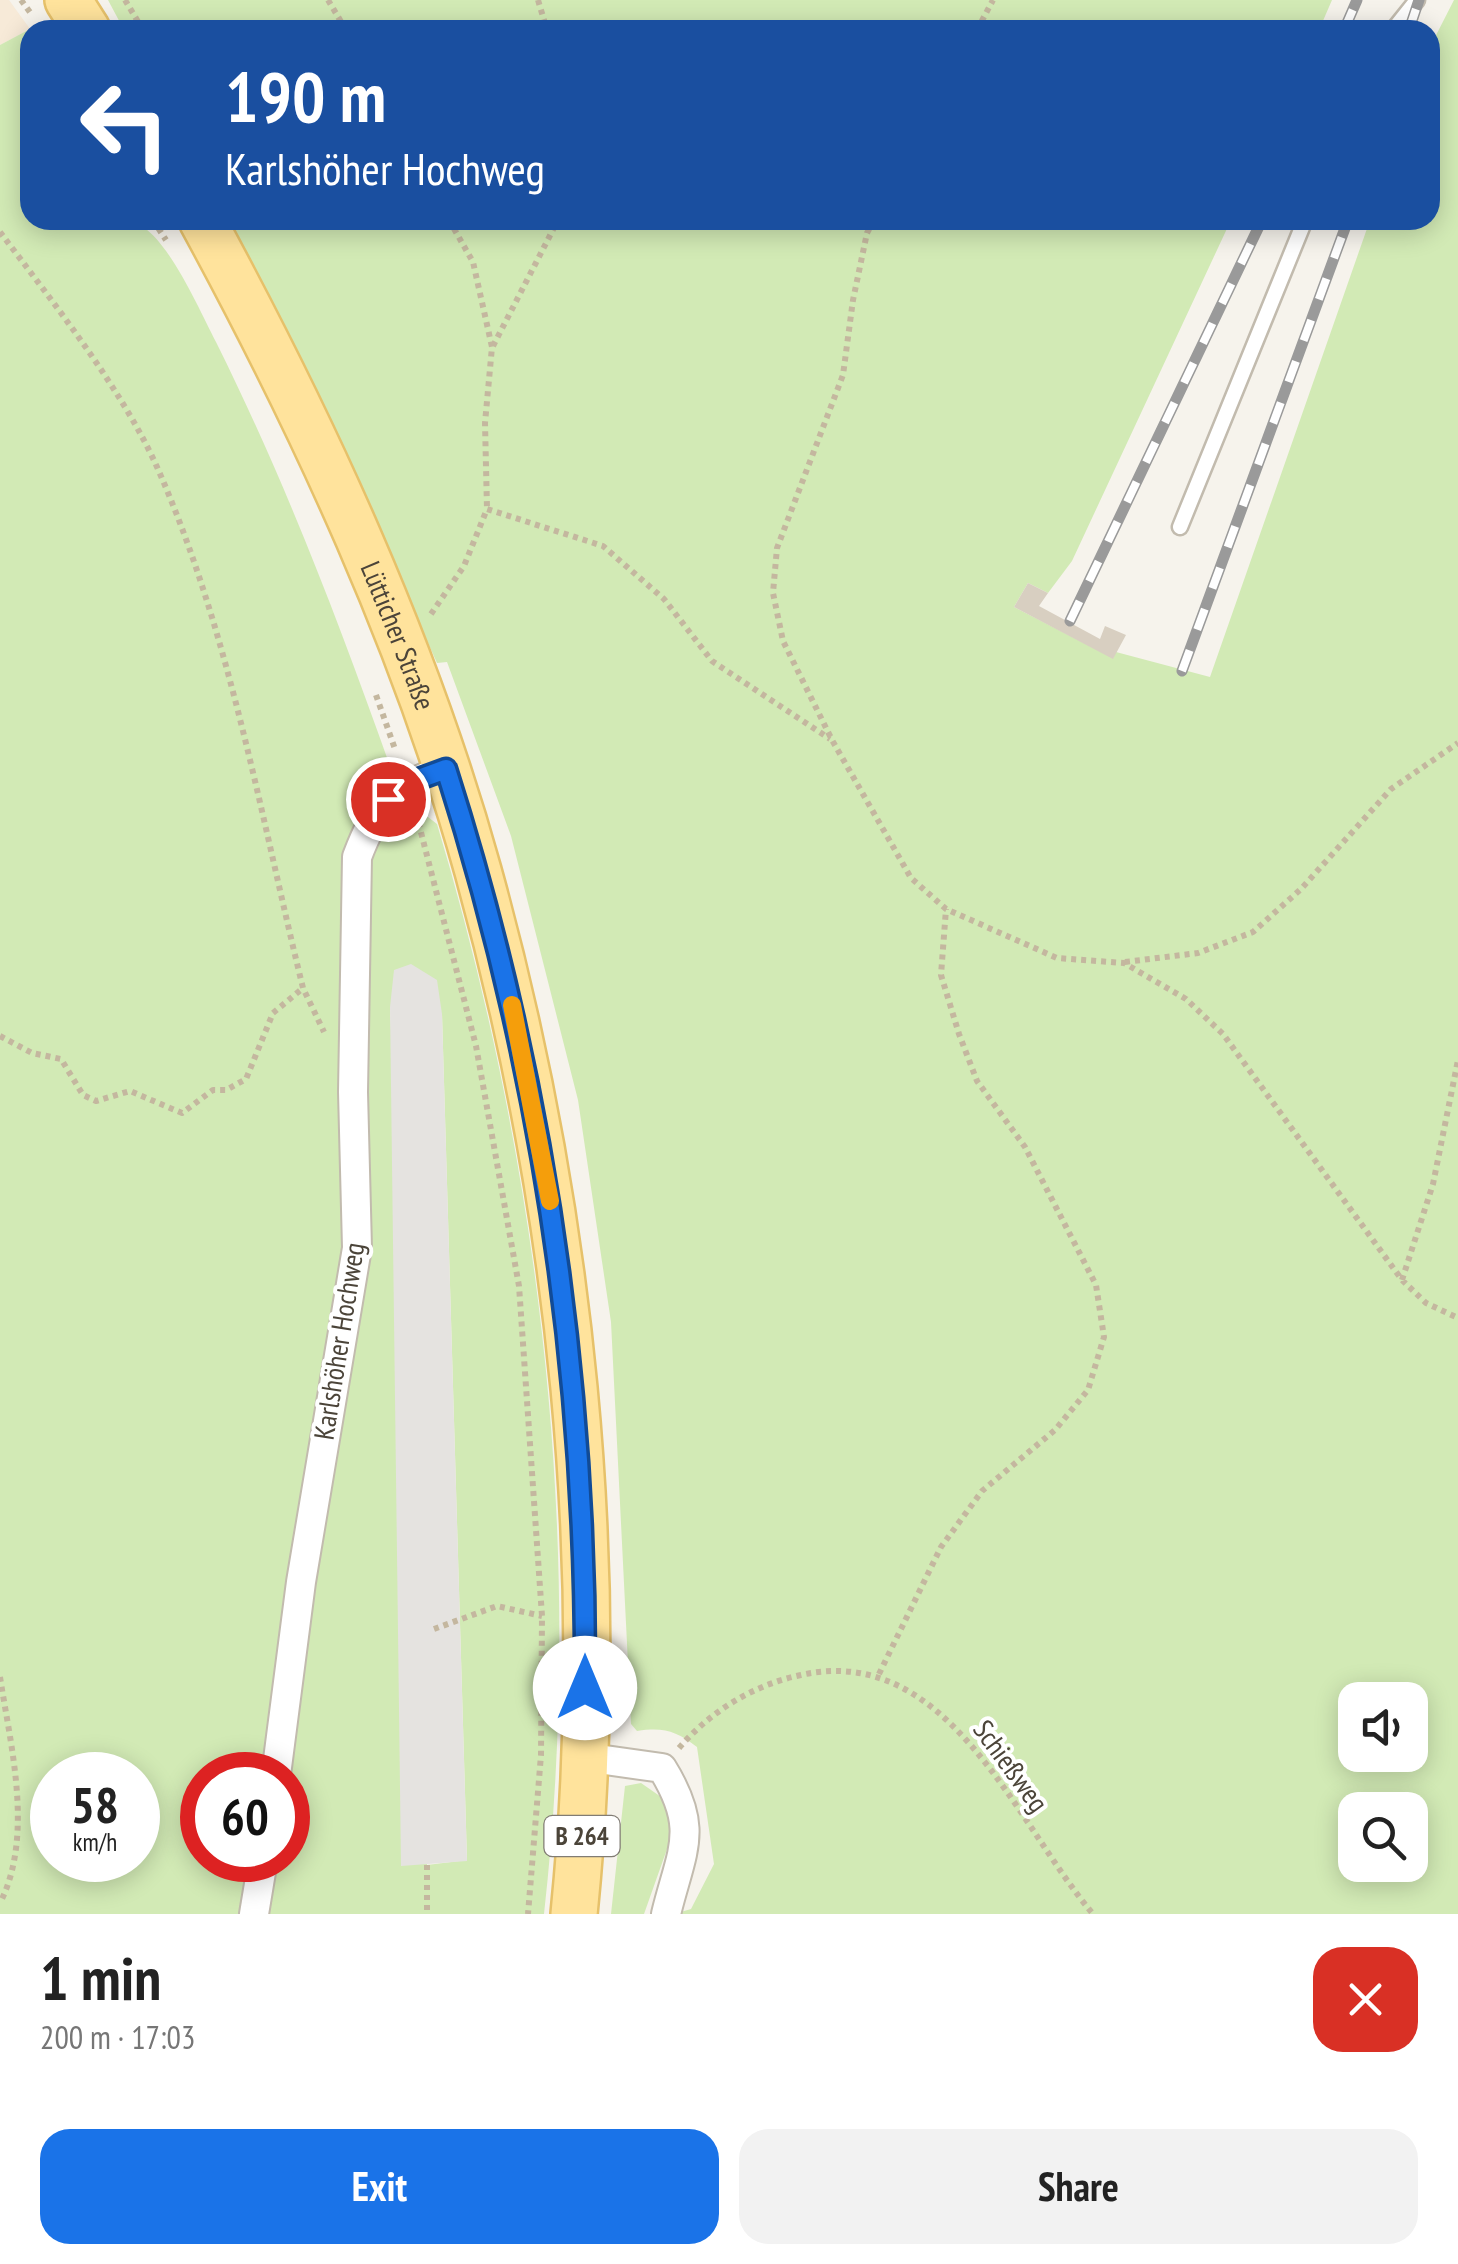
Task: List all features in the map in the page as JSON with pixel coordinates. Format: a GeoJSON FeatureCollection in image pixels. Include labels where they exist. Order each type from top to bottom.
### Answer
{"type":"FeatureCollection","features":[{"type":"Feature","properties":{"kind":"main road","name":"Lütticher Straße"},"geometry":{"type":"LineString","coordinates":[[187,235],[294,397],[375,576],[427,776],[488,908],[546,1172],[569,1344],[584,1563],[584,1757],[574,1914]]}},
{"type":"Feature","properties":{"kind":"street","name":"Karlshöher Hochweg"},"geometry":{"type":"LineString","coordinates":[[279,1752],[304,1564],[357,1248],[353,1092],[357,856],[370,822],[427,776]]}},
{"type":"Feature","properties":{"kind":"street"},"geometry":{"type":"LineString","coordinates":[[584,1757],[662,1768],[686,1816],[686,1842],[666,1914]]}},
{"type":"Feature","properties":{"kind":"street"},"geometry":{"type":"LineString","coordinates":[[254,1914],[259,1882]]}},
{"type":"Feature","properties":{"kind":"lane"},"geometry":{"type":"LineString","coordinates":[[1401,20],[1417,0]]}},
{"type":"Feature","properties":{"kind":"lane"},"geometry":{"type":"LineString","coordinates":[[1180,527],[1301,230]]}},
{"type":"Feature","properties":{"kind":"path"},"geometry":{"type":"LineString","coordinates":[[428,619],[464,566],[487,509],[485,424],[492,347],[473,262],[455,230]]}},
{"type":"Feature","properties":{"kind":"path"},"geometry":{"type":"LineString","coordinates":[[492,347],[553,230]]}},
{"type":"Feature","properties":{"kind":"path"},"geometry":{"type":"LineString","coordinates":[[869,230],[842,375],[777,548],[774,593],[783,641],[832,740],[912,878],[946,910],[1057,958],[1124,962],[1198,953],[1253,932],[1301,889],[1391,788],[1458,743]]}},
{"type":"Feature","properties":{"kind":"path"},"geometry":{"type":"LineString","coordinates":[[0,232],[110,390],[155,463],[182,530],[234,694],[303,988],[274,1013],[246,1079],[226,1090],[213,1090],[182,1113],[130,1091],[96,1101],[82,1095],[60,1059],[32,1052],[0,1036]]}},
{"type":"Feature","properties":{"kind":"path"},"geometry":{"type":"LineString","coordinates":[[487,509],[602,546],[664,598],[712,662],[832,740]]}},
{"type":"Feature","properties":{"kind":"path"},"geometry":{"type":"LineString","coordinates":[[370,679],[427,776],[518,1286],[542,1616],[541,1755],[528,1914]]}},
{"type":"Feature","properties":{"kind":"path"},"geometry":{"type":"LineString","coordinates":[[879,1674],[940,1547],[982,1492],[1055,1430],[1088,1390],[1104,1338],[1096,1285],[1025,1147],[977,1081],[959,1034],[942,975],[946,910]]}},
{"type":"Feature","properties":{"kind":"path"},"geometry":{"type":"LineString","coordinates":[[1124,962],[1186,999],[1223,1034],[1402,1280],[1426,1302],[1458,1318]]}},
{"type":"Feature","properties":{"kind":"path"},"geometry":{"type":"LineString","coordinates":[[1402,1280],[1433,1184],[1458,1060]]}},
{"type":"Feature","properties":{"kind":"path"},"geometry":{"type":"LineString","coordinates":[[434,1629],[497,1606],[542,1616]]}},
{"type":"Feature","properties":{"kind":"path","name":"Schießweg"},"geometry":{"type":"LineString","coordinates":[[662,1768],[690,1735],[734,1700],[782,1678],[828,1669],[879,1674],[930,1704],[968,1738],[1093,1914]]}},
{"type":"Feature","properties":{"kind":"path"},"geometry":{"type":"LineString","coordinates":[[0,1677],[15,1786],[16,1846],[10,1883],[0,1904]]}},
{"type":"Feature","properties":{"kind":"path"},"geometry":{"type":"LineString","coordinates":[[427,1866],[428,1914]]}},
{"type":"Feature","properties":{"kind":"shaded area"},"geometry":{"type":"Polygon","coordinates":[[[0,0],[9,0],[23,20],[20,20],[20,34],[0,45],[0,0]]]}},
{"type":"Feature","properties":{"kind":"shaded area"},"geometry":{"type":"Polygon","coordinates":[[[411,964],[437,980],[442,1014],[467,1861],[401,1866],[390,1007],[394,970],[411,964]]]}},
{"type":"Feature","properties":{"kind":"green space"},"geometry":{"type":"Polygon","coordinates":[[[108,0],[1332,0],[1323,20],[119,20],[108,0]]]}},
{"type":"Feature","properties":{"kind":"green space"},"geometry":{"type":"Polygon","coordinates":[[[1454,0],[1458,0],[1458,1914],[674,1914],[691,1909],[714,1864],[697,1747],[669,1731],[637,1731],[631,1724],[611,1322],[578,1100],[511,836],[447,662],[437,663],[338,442],[230,230],[1226,230],[1072,561],[1048,593],[1028,583],[1014,607],[1113,658],[1116,652],[1210,677],[1366,230],[1440,230],[1440,27],[1454,0]]]}},
{"type":"Feature","properties":{"kind":"green space"},"geometry":{"type":"Polygon","coordinates":[[[20,34],[20,230],[147,230],[164,248],[244,401],[296,518],[408,817],[428,817],[437,824],[504,1091],[528,1227],[545,1364],[556,1501],[559,1639],[555,1777],[544,1914],[0,1914],[0,45],[20,34]],[[390,1007],[427,1865],[467,1860],[442,1014],[390,1007]]]}},
{"type":"Feature","properties":{"kind":"green space"},"geometry":{"type":"Polygon","coordinates":[[[641,1783],[664,1799],[672,1835],[644,1914],[611,1914],[625,1786],[641,1783]]]}},
{"type":"Feature","properties":{"kind":"building"},"geometry":{"type":"Polygon","coordinates":[[[1028,583],[1048,593],[1039,606],[1100,639],[1105,626],[1126,635],[1113,659],[1014,607],[1028,583]]]}},
{"type":"Feature","properties":{"kind":"railway"},"geometry":{"type":"LineString","coordinates":[[1348,20],[1357,0]]}},
{"type":"Feature","properties":{"kind":"railway"},"geometry":{"type":"LineString","coordinates":[[1412,20],[1419,0]]}},
{"type":"Feature","properties":{"kind":"railway"},"geometry":{"type":"LineString","coordinates":[[1070,621],[1257,230]]}},
{"type":"Feature","properties":{"kind":"railway"},"geometry":{"type":"LineString","coordinates":[[1182,671],[1344,230]]}},
{"type":"Feature","properties":{"kind":"slow traffic"},"geometry":{"type":"LineString","coordinates":[[512,1005],[550,1201]]}},
{"type":"Feature","properties":{"kind":"route"},"geometry":{"type":"LineString","coordinates":[[388,799],[408,783],[446,769],[478,870],[520,1041],[546,1172],[569,1344],[586,1582],[585,1688]]}}]}
